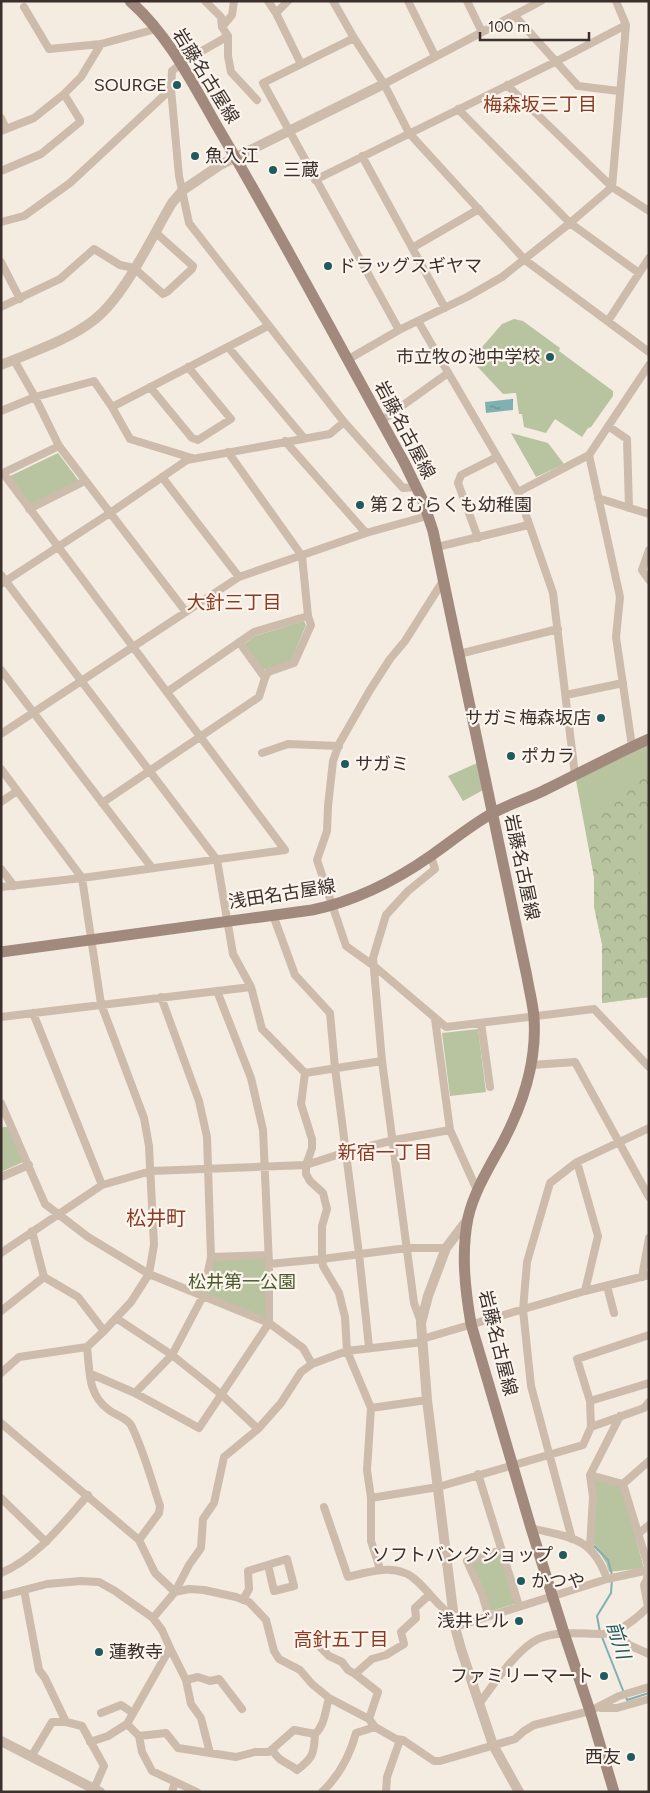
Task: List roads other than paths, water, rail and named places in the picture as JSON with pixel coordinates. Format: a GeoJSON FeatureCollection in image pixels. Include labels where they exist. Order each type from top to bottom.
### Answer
{"type":"FeatureCollection","features":[{"type":"Feature","properties":{"kind":"main road","name":"岩藤名古屋線"},"geometry":{"type":"LineString","coordinates":[[130,1],[156,29],[181,63],[236,158],[417,487],[437,547],[534,1017],[532,1065],[520,1106],[477,1190],[468,1218],[465,1237],[464,1270],[466,1295],[471,1324],[564,1633],[594,1710],[614,1792]]}},
{"type":"Feature","properties":{"kind":"main road","name":"浅田名古屋線"},"geometry":{"type":"LineString","coordinates":[[1,952],[334,906],[364,895],[389,882],[431,856],[493,813],[649,739]]}},
{"type":"Feature","properties":{"kind":"street"},"geometry":{"type":"LineString","coordinates":[[205,1],[221,17],[222,27],[228,36],[228,56],[231,72],[256,100]]}},
{"type":"Feature","properties":{"kind":"street"},"geometry":{"type":"LineString","coordinates":[[222,27],[232,15],[234,1]]}},
{"type":"Feature","properties":{"kind":"street"},"geometry":{"type":"LineString","coordinates":[[268,1],[276,13],[301,64]]}},
{"type":"Feature","properties":{"kind":"street"},"geometry":{"type":"LineString","coordinates":[[276,13],[288,1]]}},
{"type":"Feature","properties":{"kind":"street"},"geometry":{"type":"LineString","coordinates":[[333,1],[384,84],[409,133],[526,260],[649,352]]}},
{"type":"Feature","properties":{"kind":"street"},"geometry":{"type":"LineString","coordinates":[[408,1],[435,56]]}},
{"type":"Feature","properties":{"kind":"street"},"geometry":{"type":"LineString","coordinates":[[467,1],[482,32]]}},
{"type":"Feature","properties":{"kind":"street"},"geometry":{"type":"LineString","coordinates":[[1,365],[59,340],[85,327],[96,319],[116,297],[172,203],[183,190],[220,165],[384,84],[541,1]]}},
{"type":"Feature","properties":{"kind":"street"},"geometry":{"type":"LineString","coordinates":[[347,360],[399,330],[418,322],[502,277],[526,260],[612,187],[626,25],[616,1]]}},
{"type":"Feature","properties":{"kind":"street"},"geometry":{"type":"LineString","coordinates":[[24,7],[49,49],[102,44],[156,29]]}},
{"type":"Feature","properties":{"kind":"street"},"geometry":{"type":"LineString","coordinates":[[514,15],[578,86],[619,91]]}},
{"type":"Feature","properties":{"kind":"street"},"geometry":{"type":"LineString","coordinates":[[315,180],[626,25]]}},
{"type":"Feature","properties":{"kind":"street"},"geometry":{"type":"LineString","coordinates":[[228,36],[181,63],[172,71],[170,89],[179,176],[189,223],[344,422],[403,488],[417,487]]}},
{"type":"Feature","properties":{"kind":"street"},"geometry":{"type":"LineString","coordinates":[[354,38],[263,83],[399,330]]}},
{"type":"Feature","properties":{"kind":"street"},"geometry":{"type":"LineString","coordinates":[[1,118],[4,130],[34,118],[64,94],[81,77],[102,44]]}},
{"type":"Feature","properties":{"kind":"street"},"geometry":{"type":"LineString","coordinates":[[507,85],[612,187],[649,211]]}},
{"type":"Feature","properties":{"kind":"street"},"geometry":{"type":"LineString","coordinates":[[1,222],[24,216],[70,183],[170,89]]}},
{"type":"Feature","properties":{"kind":"street"},"geometry":{"type":"LineString","coordinates":[[1,171],[41,154],[80,122],[64,94]]}},
{"type":"Feature","properties":{"kind":"street"},"geometry":{"type":"LineString","coordinates":[[458,110],[570,223],[639,273]]}},
{"type":"Feature","properties":{"kind":"street"},"geometry":{"type":"LineString","coordinates":[[362,156],[445,308]]}},
{"type":"Feature","properties":{"kind":"street"},"geometry":{"type":"LineString","coordinates":[[412,248],[479,209]]}},
{"type":"Feature","properties":{"kind":"street"},"geometry":{"type":"LineString","coordinates":[[1,308],[60,279],[94,249],[120,265],[134,268],[163,294],[192,269],[193,266],[155,232]]}},
{"type":"Feature","properties":{"kind":"street"},"geometry":{"type":"LineString","coordinates":[[608,321],[649,258]]}},
{"type":"Feature","properties":{"kind":"street"},"geometry":{"type":"LineString","coordinates":[[1,262],[20,299]]}},
{"type":"Feature","properties":{"kind":"street"},"geometry":{"type":"LineString","coordinates":[[418,322],[518,492],[553,593],[575,775]]}},
{"type":"Feature","properties":{"kind":"street"},"geometry":{"type":"LineString","coordinates":[[112,407],[268,326]]}},
{"type":"Feature","properties":{"kind":"street"},"geometry":{"type":"LineString","coordinates":[[228,347],[304,438]]}},
{"type":"Feature","properties":{"kind":"street"},"geometry":{"type":"LineString","coordinates":[[14,360],[59,446],[186,612]]}},
{"type":"Feature","properties":{"kind":"street"},"geometry":{"type":"LineString","coordinates":[[150,387],[192,438],[198,440],[232,419],[188,367]]}},
{"type":"Feature","properties":{"kind":"street"},"geometry":{"type":"LineString","coordinates":[[518,492],[589,455],[647,371]]}},
{"type":"Feature","properties":{"kind":"street"},"geometry":{"type":"LineString","coordinates":[[381,421],[448,373]]}},
{"type":"Feature","properties":{"kind":"street"},"geometry":{"type":"LineString","coordinates":[[1,411],[34,397],[94,381],[112,407],[130,439],[194,458]]}},
{"type":"Feature","properties":{"kind":"street"},"geometry":{"type":"LineString","coordinates":[[305,1073],[262,1029],[250,987],[233,954],[216,860],[3,580],[110,513],[187,460],[330,434],[344,422]]}},
{"type":"Feature","properties":{"kind":"street"},"geometry":{"type":"LineString","coordinates":[[608,426],[627,439],[629,508]]}},
{"type":"Feature","properties":{"kind":"street"},"geometry":{"type":"LineString","coordinates":[[285,442],[366,532]]}},
{"type":"Feature","properties":{"kind":"street"},"geometry":{"type":"LineString","coordinates":[[1,887],[82,878],[285,850],[2,473],[59,446]]}},
{"type":"Feature","properties":{"kind":"street"},"geometry":{"type":"LineString","coordinates":[[102,803],[259,697],[268,672],[294,663],[310,625],[302,556],[228,452]]}},
{"type":"Feature","properties":{"kind":"street"},"geometry":{"type":"LineString","coordinates":[[589,455],[620,597],[616,637],[632,746]]}},
{"type":"Feature","properties":{"kind":"street"},"geometry":{"type":"LineString","coordinates":[[478,538],[458,483],[461,475],[498,457]]}},
{"type":"Feature","properties":{"kind":"street"},"geometry":{"type":"LineString","coordinates":[[162,477],[239,576]]}},
{"type":"Feature","properties":{"kind":"street"},"geometry":{"type":"LineString","coordinates":[[29,509],[86,481]]}},
{"type":"Feature","properties":{"kind":"street"},"geometry":{"type":"LineString","coordinates":[[598,498],[649,514]]}},
{"type":"Feature","properties":{"kind":"street"},"geometry":{"type":"LineString","coordinates":[[1,734],[239,576],[302,556],[366,532],[427,516]]}},
{"type":"Feature","properties":{"kind":"street"},"geometry":{"type":"LineString","coordinates":[[437,547],[528,525]]}},
{"type":"Feature","properties":{"kind":"street"},"geometry":{"type":"LineString","coordinates":[[649,550],[642,570],[649,580]]}},
{"type":"Feature","properties":{"kind":"street"},"geometry":{"type":"LineString","coordinates":[[443,581],[405,641],[370,690],[339,746],[334,761],[327,830],[317,860],[346,946],[374,966],[446,1028],[594,1010],[649,1067]]}},
{"type":"Feature","properties":{"kind":"street"},"geometry":{"type":"LineString","coordinates":[[167,692],[254,632],[308,616]]}},
{"type":"Feature","properties":{"kind":"street"},"geometry":{"type":"LineString","coordinates":[[459,654],[558,628]]}},
{"type":"Feature","properties":{"kind":"street"},"geometry":{"type":"LineString","coordinates":[[239,642],[265,678]]}},
{"type":"Feature","properties":{"kind":"street"},"geometry":{"type":"LineString","coordinates":[[1,670],[152,868]]}},
{"type":"Feature","properties":{"kind":"street"},"geometry":{"type":"LineString","coordinates":[[566,695],[623,683]]}},
{"type":"Feature","properties":{"kind":"street"},"geometry":{"type":"LineString","coordinates":[[262,753],[288,744],[339,746]]}},
{"type":"Feature","properties":{"kind":"street"},"geometry":{"type":"LineString","coordinates":[[1,769],[82,878],[101,1004],[144,1118],[151,1171],[154,1245],[148,1274],[131,1302],[87,1347],[19,1357],[1,1373]]}},
{"type":"Feature","properties":{"kind":"street"},"geometry":{"type":"LineString","coordinates":[[1,802],[17,791]]}},
{"type":"Feature","properties":{"kind":"street"},"geometry":{"type":"LineString","coordinates":[[431,856],[435,869],[408,891],[386,915],[373,958],[382,1060],[414,1303],[421,1323],[427,1400],[460,1649],[494,1745],[519,1792]]}},
{"type":"Feature","properties":{"kind":"street"},"geometry":{"type":"LineString","coordinates":[[1,869],[14,886]]}},
{"type":"Feature","properties":{"kind":"street"},"geometry":{"type":"LineString","coordinates":[[273,915],[296,975],[330,1013],[369,1347]]}},
{"type":"Feature","properties":{"kind":"street"},"geometry":{"type":"LineString","coordinates":[[1,1017],[250,987]]}},
{"type":"Feature","properties":{"kind":"street"},"geometry":{"type":"LineString","coordinates":[[91,1374],[135,1393],[199,1428],[269,1323],[269,1264],[263,1130],[251,1078],[217,991]]}},
{"type":"Feature","properties":{"kind":"street"},"geometry":{"type":"LineString","coordinates":[[135,1393],[172,1355],[203,1296],[211,1257],[207,1137],[199,1101],[161,998]]}},
{"type":"Feature","properties":{"kind":"street"},"geometry":{"type":"LineString","coordinates":[[33,1013],[102,1185]]}},
{"type":"Feature","properties":{"kind":"street"},"geometry":{"type":"LineString","coordinates":[[435,1019],[450,1130],[477,1190]]}},
{"type":"Feature","properties":{"kind":"street"},"geometry":{"type":"LineString","coordinates":[[481,1023],[490,1087]]}},
{"type":"Feature","properties":{"kind":"street"},"geometry":{"type":"LineString","coordinates":[[305,1073],[382,1060]]}},
{"type":"Feature","properties":{"kind":"street"},"geometry":{"type":"LineString","coordinates":[[532,1065],[575,1062],[649,1197]]}},
{"type":"Feature","properties":{"kind":"street"},"geometry":{"type":"LineString","coordinates":[[305,1073],[301,1104],[312,1139],[312,1148],[306,1165],[306,1174],[310,1181],[323,1193],[327,1209],[322,1226],[323,1266],[339,1293],[345,1317],[348,1351],[371,1408],[367,1470],[371,1498],[371,1541],[380,1569]]}},
{"type":"Feature","properties":{"kind":"street"},"geometry":{"type":"LineString","coordinates":[[1,1102],[45,1204],[88,1237],[148,1274],[269,1323],[303,1348],[312,1364]]}},
{"type":"Feature","properties":{"kind":"street"},"geometry":{"type":"LineString","coordinates":[[1,1126],[10,1122]]}},
{"type":"Feature","properties":{"kind":"street"},"geometry":{"type":"LineString","coordinates":[[572,1539],[531,1386],[523,1310],[527,1262],[550,1184],[577,1162],[649,1128]]}},
{"type":"Feature","properties":{"kind":"street"},"geometry":{"type":"LineString","coordinates":[[1,1253],[102,1185],[151,1171],[209,1167],[306,1165],[346,1152],[394,1140],[450,1130]]}},
{"type":"Feature","properties":{"kind":"street"},"geometry":{"type":"LineString","coordinates":[[577,1162],[598,1236],[585,1291]]}},
{"type":"Feature","properties":{"kind":"street"},"geometry":{"type":"LineString","coordinates":[[1,1178],[29,1165]]}},
{"type":"Feature","properties":{"kind":"street"},"geometry":{"type":"LineString","coordinates":[[421,1323],[428,1296],[446,1248],[468,1218]]}},
{"type":"Feature","properties":{"kind":"street"},"geometry":{"type":"LineString","coordinates":[[32,1232],[44,1276],[78,1297],[104,1331]]}},
{"type":"Feature","properties":{"kind":"street"},"geometry":{"type":"LineString","coordinates":[[152,1618],[175,1592],[189,1565],[202,1548],[203,1519],[214,1503],[224,1457],[258,1429],[281,1403],[301,1372],[312,1364],[348,1351],[422,1340],[585,1291],[645,1276],[649,1238]]}},
{"type":"Feature","properties":{"kind":"street"},"geometry":{"type":"LineString","coordinates":[[269,1264],[407,1248],[446,1248]]}},
{"type":"Feature","properties":{"kind":"street"},"geometry":{"type":"LineString","coordinates":[[211,1257],[268,1255]]}},
{"type":"Feature","properties":{"kind":"street"},"geometry":{"type":"LineString","coordinates":[[1,1311],[44,1276]]}},
{"type":"Feature","properties":{"kind":"street"},"geometry":{"type":"LineString","coordinates":[[607,1286],[614,1313]]}},
{"type":"Feature","properties":{"kind":"street"},"geometry":{"type":"LineString","coordinates":[[116,1318],[172,1355],[222,1395],[258,1429]]}},
{"type":"Feature","properties":{"kind":"street"},"geometry":{"type":"LineString","coordinates":[[371,1498],[438,1487],[582,1445],[591,1427],[590,1401],[577,1359],[649,1335]]}},
{"type":"Feature","properties":{"kind":"street"},"geometry":{"type":"LineString","coordinates":[[87,1347],[91,1387],[96,1398],[108,1410],[130,1423],[142,1450],[160,1506],[159,1513],[140,1540]]}},
{"type":"Feature","properties":{"kind":"street"},"geometry":{"type":"LineString","coordinates":[[590,1401],[649,1383]]}},
{"type":"Feature","properties":{"kind":"street"},"geometry":{"type":"LineString","coordinates":[[371,1408],[427,1400]]}},
{"type":"Feature","properties":{"kind":"street"},"geometry":{"type":"LineString","coordinates":[[591,1427],[644,1408],[649,1402]]}},
{"type":"Feature","properties":{"kind":"street"},"geometry":{"type":"LineString","coordinates":[[590,1548],[593,1497],[590,1475],[620,1416]]}},
{"type":"Feature","properties":{"kind":"street"},"geometry":{"type":"LineString","coordinates":[[1,1423],[140,1540],[155,1573],[175,1592]]}},
{"type":"Feature","properties":{"kind":"street"},"geometry":{"type":"LineString","coordinates":[[623,1484],[649,1461]]}},
{"type":"Feature","properties":{"kind":"street"},"geometry":{"type":"LineString","coordinates":[[478,1474],[519,1606]]}},
{"type":"Feature","properties":{"kind":"street"},"geometry":{"type":"LineString","coordinates":[[590,1475],[623,1484]]}},
{"type":"Feature","properties":{"kind":"street"},"geometry":{"type":"LineString","coordinates":[[480,1704],[503,1672],[527,1646],[539,1639],[564,1633],[604,1634],[616,1630],[647,1610],[644,1585],[648,1570],[623,1484]]}},
{"type":"Feature","properties":{"kind":"street"},"geometry":{"type":"LineString","coordinates":[[1,1573],[13,1568],[46,1542],[88,1495]]}},
{"type":"Feature","properties":{"kind":"street"},"geometry":{"type":"LineString","coordinates":[[1,1498],[46,1542]]}},
{"type":"Feature","properties":{"kind":"street"},"geometry":{"type":"LineString","coordinates":[[324,1507],[348,1577],[380,1569],[402,1572],[417,1580],[455,1622]]}},
{"type":"Feature","properties":{"kind":"street"},"geometry":{"type":"LineString","coordinates":[[638,1534],[649,1526]]}},
{"type":"Feature","properties":{"kind":"street"},"geometry":{"type":"LineString","coordinates":[[532,1528],[583,1542],[590,1548],[611,1578]]}},
{"type":"Feature","properties":{"kind":"street"},"geometry":{"type":"LineString","coordinates":[[488,1616],[482,1594],[467,1561],[501,1550]]}},
{"type":"Feature","properties":{"kind":"street"},"geometry":{"type":"LineString","coordinates":[[243,1600],[249,1588],[248,1571],[287,1559],[294,1586],[274,1591],[268,1565]]}},
{"type":"Feature","properties":{"kind":"street"},"geometry":{"type":"LineString","coordinates":[[455,1622],[488,1616],[611,1578],[648,1570]]}},
{"type":"Feature","properties":{"kind":"street"},"geometry":{"type":"LineString","coordinates":[[1,1596],[47,1584],[81,1581],[99,1582],[115,1591],[152,1618],[162,1630],[186,1680],[191,1704],[201,1718],[210,1753]]}},
{"type":"Feature","properties":{"kind":"street"},"geometry":{"type":"LineString","coordinates":[[175,1592],[189,1589],[204,1590],[249,1602],[266,1620],[274,1652],[279,1659],[300,1670],[312,1684],[330,1698],[369,1719],[375,1727],[396,1740],[403,1740],[434,1761],[440,1761],[515,1739],[524,1731],[534,1726],[594,1710],[617,1708],[649,1699]]}},
{"type":"Feature","properties":{"kind":"street"},"geometry":{"type":"LineString","coordinates":[[24,1590],[39,1670],[45,1678],[66,1722]]}},
{"type":"Feature","properties":{"kind":"street"},"geometry":{"type":"LineString","coordinates":[[355,1674],[372,1659],[386,1655],[404,1644],[401,1632],[416,1618],[415,1608],[429,1595]]}},
{"type":"Feature","properties":{"kind":"street"},"geometry":{"type":"LineString","coordinates":[[616,1630],[628,1645],[649,1654]]}},
{"type":"Feature","properties":{"kind":"street"},"geometry":{"type":"LineString","coordinates":[[319,1646],[329,1656],[342,1662],[348,1670],[378,1692],[369,1719]]}},
{"type":"Feature","properties":{"kind":"street"},"geometry":{"type":"LineString","coordinates":[[90,1742],[108,1736],[127,1724],[170,1648]]}},
{"type":"Feature","properties":{"kind":"street"},"geometry":{"type":"LineString","coordinates":[[186,1680],[198,1677],[210,1681],[219,1679],[242,1709]]}},
{"type":"Feature","properties":{"kind":"street"},"geometry":{"type":"LineString","coordinates":[[594,1710],[623,1695],[649,1687]]}},
{"type":"Feature","properties":{"kind":"street"},"geometry":{"type":"LineString","coordinates":[[272,1749],[286,1765],[292,1766],[297,1770],[309,1761],[314,1752],[315,1734],[325,1717],[330,1698]]}},
{"type":"Feature","properties":{"kind":"street"},"geometry":{"type":"LineString","coordinates":[[101,1712],[122,1705],[133,1714]]}},
{"type":"Feature","properties":{"kind":"street"},"geometry":{"type":"LineString","coordinates":[[1,1741],[31,1757],[97,1790],[104,1766],[82,1726],[66,1722],[52,1722],[31,1757]]}},
{"type":"Feature","properties":{"kind":"street"},"geometry":{"type":"LineString","coordinates":[[127,1724],[139,1736],[142,1752],[152,1772],[197,1792]]}},
{"type":"Feature","properties":{"kind":"street"},"geometry":{"type":"LineString","coordinates":[[322,1792],[330,1785],[347,1758],[356,1733],[375,1727]]}},
{"type":"Feature","properties":{"kind":"street"},"geometry":{"type":"LineString","coordinates":[[139,1736],[166,1733],[178,1748],[236,1757],[255,1752],[268,1752],[294,1730],[315,1734]]}},
{"type":"Feature","properties":{"kind":"street"},"geometry":{"type":"LineString","coordinates":[[386,1792],[387,1777],[400,1740]]}},
{"type":"Feature","properties":{"kind":"street"},"geometry":{"type":"LineString","coordinates":[[172,1792],[175,1782]]}},
{"type":"Feature","properties":{"kind":"water"},"geometry":{"type":"Polygon","coordinates":[[[513,399],[513,410],[486,413],[485,402],[513,399]]]}},
{"type":"Feature","properties":{"kind":"waterway","name":"前川"},"geometry":{"type":"LineString","coordinates":[[592,1544],[608,1560],[612,1575]]}},
{"type":"Feature","properties":{"kind":"waterway","name":"前川"},"geometry":{"type":"LineString","coordinates":[[600,1632],[597,1616],[611,1593],[612,1579]]}},
{"type":"Feature","properties":{"kind":"waterway","name":"前川"},"geometry":{"type":"LineString","coordinates":[[602,1637],[624,1693]]}},
{"type":"Feature","properties":{"kind":"waterway","name":"前川"},"geometry":{"type":"LineString","coordinates":[[626,1697],[627,1700],[649,1693]]}},
{"type":"Feature","properties":{"kind":"place","name":"SOURGE"},"geometry":{"type":"Point","coordinates":[177,85]}},
{"type":"Feature","properties":{"kind":"place","name":"魚入江"},"geometry":{"type":"Point","coordinates":[195,156]}},
{"type":"Feature","properties":{"kind":"place","name":"三蔵"},"geometry":{"type":"Point","coordinates":[273,170]}},
{"type":"Feature","properties":{"kind":"place","name":"ドラッグスギヤマ"},"geometry":{"type":"Point","coordinates":[328,266]}},
{"type":"Feature","properties":{"kind":"place","name":"市立牧の池中学校"},"geometry":{"type":"Point","coordinates":[550,357]}},
{"type":"Feature","properties":{"kind":"place","name":"第２むらくも幼稚園"},"geometry":{"type":"Point","coordinates":[360,505]}},
{"type":"Feature","properties":{"kind":"place","name":"サガミ梅森坂店"},"geometry":{"type":"Point","coordinates":[601,718]}},
{"type":"Feature","properties":{"kind":"place","name":"ポカラ"},"geometry":{"type":"Point","coordinates":[511,756]}},
{"type":"Feature","properties":{"kind":"place","name":"サガミ"},"geometry":{"type":"Point","coordinates":[345,764]}},
{"type":"Feature","properties":{"kind":"place","name":"ソフトバンクショップ"},"geometry":{"type":"Point","coordinates":[563,1555]}},
{"type":"Feature","properties":{"kind":"place","name":"かつや"},"geometry":{"type":"Point","coordinates":[521,1581]}},
{"type":"Feature","properties":{"kind":"place","name":"浅井ビル"},"geometry":{"type":"Point","coordinates":[519,1621]}},
{"type":"Feature","properties":{"kind":"place","name":"蓮教寺"},"geometry":{"type":"Point","coordinates":[99,1652]}},
{"type":"Feature","properties":{"kind":"place","name":"ファミリーマート"},"geometry":{"type":"Point","coordinates":[604,1676]}},
{"type":"Feature","properties":{"kind":"place","name":"西友"},"geometry":{"type":"Point","coordinates":[631,1757]}},
{"type":"Feature","properties":{"kind":"district","name":"梅森坂三丁目"},"geometry":{"type":"Point","coordinates":[540,104]}},
{"type":"Feature","properties":{"kind":"district","name":"大針三丁目"},"geometry":{"type":"Point","coordinates":[234,602]}},
{"type":"Feature","properties":{"kind":"district","name":"新宿一丁目"},"geometry":{"type":"Point","coordinates":[385,1152]}},
{"type":"Feature","properties":{"kind":"district","name":"松井町"},"geometry":{"type":"Point","coordinates":[156,1218]}},
{"type":"Feature","properties":{"kind":"district","name":"高針五丁目"},"geometry":{"type":"Point","coordinates":[341,1639]}},
{"type":"Feature","properties":{"kind":"park label","name":"松井第一公園"},"geometry":{"type":"Point","coordinates":[242,1282]}}]}
